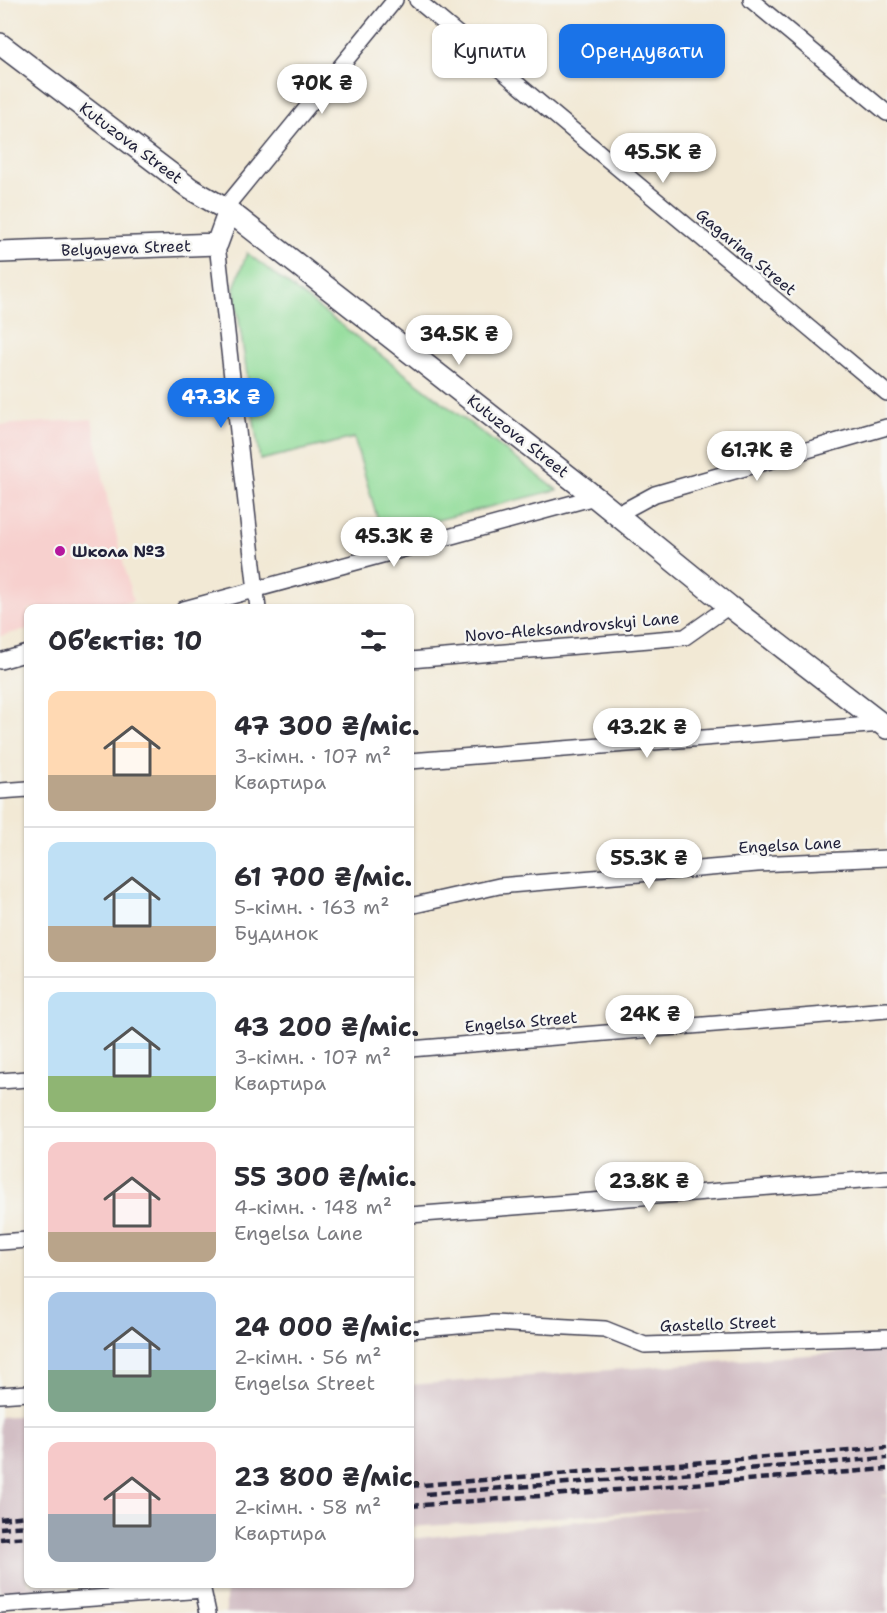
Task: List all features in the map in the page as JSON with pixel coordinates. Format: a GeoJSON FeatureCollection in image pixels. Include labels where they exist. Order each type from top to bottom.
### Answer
{"type":"FeatureCollection","features":[{"type":"Feature","properties":{"kind":"main road","name":"Kutuzova Street"},"geometry":{"type":"LineString","coordinates":[[0,44],[190,189],[227,210],[618,514],[729,606],[885,726]]}},
{"type":"Feature","properties":{"kind":"main road"},"geometry":{"type":"LineString","coordinates":[[217,244],[227,210]]}},
{"type":"Feature","properties":{"kind":"main road","name":"Belyayeva Street"},"geometry":{"type":"LineString","coordinates":[[0,252],[217,244]]}},
{"type":"Feature","properties":{"kind":"street"},"geometry":{"type":"LineString","coordinates":[[227,210],[395,0]]}},
{"type":"Feature","properties":{"kind":"street","name":"Gagarina Street"},"geometry":{"type":"LineString","coordinates":[[417,0],[887,393]]}},
{"type":"Feature","properties":{"kind":"street"},"geometry":{"type":"LineString","coordinates":[[751,0],[887,113]]}},
{"type":"Feature","properties":{"kind":"street"},"geometry":{"type":"LineString","coordinates":[[217,244],[258,604]]}},
{"type":"Feature","properties":{"kind":"street"},"geometry":{"type":"LineString","coordinates":[[618,514],[655,494],[887,427]]}},
{"type":"Feature","properties":{"kind":"street"},"geometry":{"type":"LineString","coordinates":[[202,604],[595,496]]}},
{"type":"Feature","properties":{"kind":"street","name":"Novo-Aleksandrovskyi Lane"},"geometry":{"type":"LineString","coordinates":[[414,660],[685,637],[729,606]]}},
{"type":"Feature","properties":{"kind":"street"},"geometry":{"type":"LineString","coordinates":[[0,661],[24,654]]}},
{"type":"Feature","properties":{"kind":"street"},"geometry":{"type":"LineString","coordinates":[[414,761],[885,726]]}},
{"type":"Feature","properties":{"kind":"street"},"geometry":{"type":"LineString","coordinates":[[0,791],[24,789]]}},
{"type":"Feature","properties":{"kind":"street","name":"Engelsa Lane"},"geometry":{"type":"LineString","coordinates":[[414,905],[499,886],[757,864],[887,858]]}},
{"type":"Feature","properties":{"kind":"street","name":"Engelsa Street"},"geometry":{"type":"LineString","coordinates":[[414,1049],[887,1010]]}},
{"type":"Feature","properties":{"kind":"street"},"geometry":{"type":"LineString","coordinates":[[0,1081],[24,1079]]}},
{"type":"Feature","properties":{"kind":"street"},"geometry":{"type":"LineString","coordinates":[[414,1215],[887,1178]]}},
{"type":"Feature","properties":{"kind":"street"},"geometry":{"type":"LineString","coordinates":[[0,1242],[24,1240]]}},
{"type":"Feature","properties":{"kind":"street","name":"Gastello Street"},"geometry":{"type":"LineString","coordinates":[[414,1330],[494,1323],[605,1329],[645,1344],[887,1337]]}},
{"type":"Feature","properties":{"kind":"street"},"geometry":{"type":"LineString","coordinates":[[0,1395],[24,1393]]}},
{"type":"Feature","properties":{"kind":"street"},"geometry":{"type":"LineString","coordinates":[[0,1605],[203,1590],[208,1613]]}},
{"type":"Feature","properties":{"kind":"shaded area","name":"Школа №3"},"geometry":{"type":"Polygon","coordinates":[[[92,419],[108,502],[133,601],[122,604],[24,604],[24,630],[0,636],[0,425],[92,419]]]}},
{"type":"Feature","properties":{"kind":"shaded area"},"geometry":{"type":"Polygon","coordinates":[[[887,1349],[887,1495],[880,1496],[887,1497],[887,1613],[226,1613],[226,1588],[414,1588],[414,1539],[709,1507],[414,1527],[414,1385],[887,1349]]]}},
{"type":"Feature","properties":{"kind":"shaded area"},"geometry":{"type":"Polygon","coordinates":[[[24,1415],[24,1588],[42,1588],[0,1592],[0,1417],[24,1415]]]}},
{"type":"Feature","properties":{"kind":"green space"},"geometry":{"type":"Polygon","coordinates":[[[247,253],[557,490],[382,534],[354,438],[260,460],[234,288],[247,253]]]}},
{"type":"Feature","properties":{"kind":"railway"},"geometry":{"type":"LineString","coordinates":[[414,1486],[887,1447]]}},
{"type":"Feature","properties":{"kind":"railway"},"geometry":{"type":"LineString","coordinates":[[426,1494],[887,1458]]}},
{"type":"Feature","properties":{"kind":"railway"},"geometry":{"type":"LineString","coordinates":[[414,1506],[887,1469]]}},
{"type":"Feature","properties":{"kind":"railway"},"geometry":{"type":"LineString","coordinates":[[0,1519],[24,1516]]}},
{"type":"Feature","properties":{"kind":"railway"},"geometry":{"type":"LineString","coordinates":[[0,1528],[24,1526]]}},
{"type":"Feature","properties":{"kind":"railway"},"geometry":{"type":"LineString","coordinates":[[0,1539],[24,1537]]}},
{"type":"Feature","properties":{"kind":"place","name":"Школа №3"},"geometry":{"type":"Point","coordinates":[60,551]}}]}
